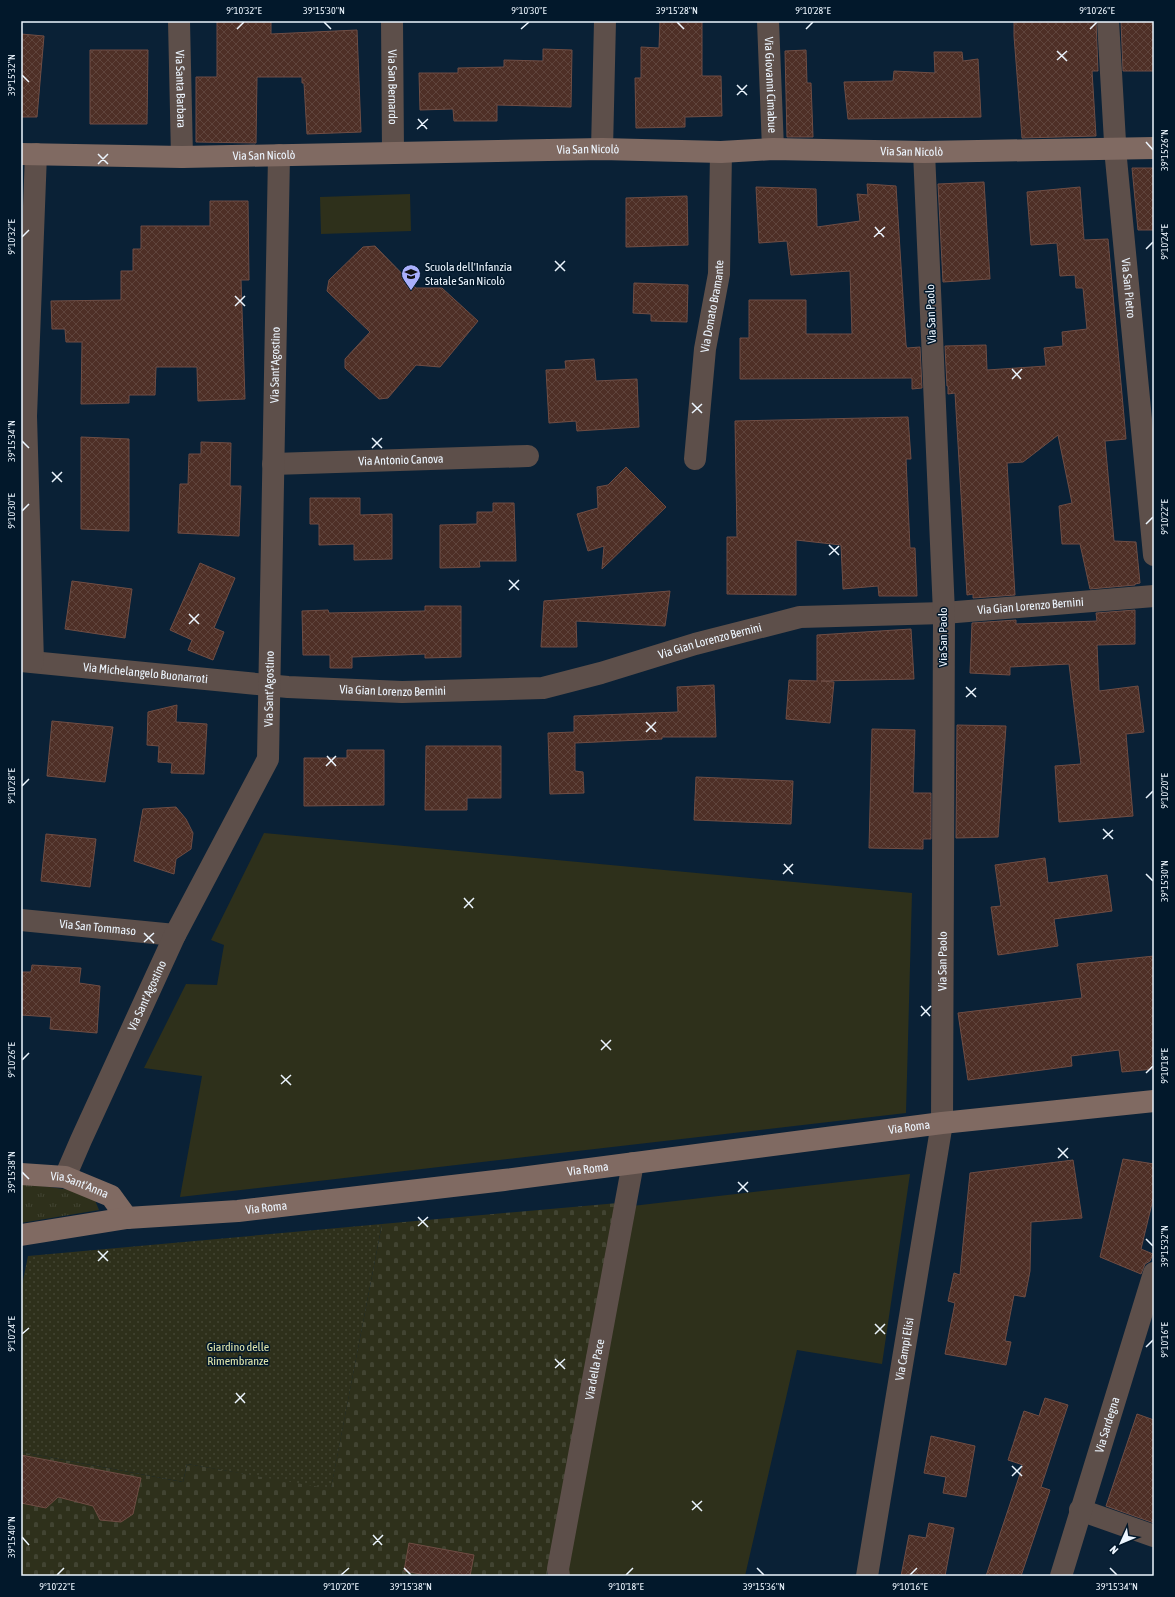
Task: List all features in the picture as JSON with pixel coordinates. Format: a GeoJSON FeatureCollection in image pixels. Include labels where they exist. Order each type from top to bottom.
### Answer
{"type":"FeatureCollection","features":[{"type":"Feature","properties":{"kind":"street","name":"Via Santa Barbara"},"geometry":{"type":"LineString","coordinates":[[179,21],[182,157]]}},
{"type":"Feature","properties":{"kind":"street","name":"Via San Bernardo"},"geometry":{"type":"LineString","coordinates":[[392,21],[393,153]]}},
{"type":"Feature","properties":{"kind":"street"},"geometry":{"type":"LineString","coordinates":[[602,149],[605,21]]}},
{"type":"Feature","properties":{"kind":"street","name":"Via Giovanni Cimabue"},"geometry":{"type":"LineString","coordinates":[[768,21],[772,149]]}},
{"type":"Feature","properties":{"kind":"street","name":"Via San Pietro"},"geometry":{"type":"LineString","coordinates":[[1108,21],[1115,149],[1154,555]]}},
{"type":"Feature","properties":{"kind":"street","name":"Via San Nicolò"},"geometry":{"type":"LineString","coordinates":[[29,154],[182,157],[602,149],[721,152],[772,149],[924,152],[1154,148]]}},
{"type":"Feature","properties":{"kind":"street","name":"Via Donato Bramante"},"geometry":{"type":"LineString","coordinates":[[695,459],[705,349],[719,274],[721,152]]}},
{"type":"Feature","properties":{"kind":"street","name":"Via San Paolo"},"geometry":{"type":"LineString","coordinates":[[924,152],[944,612],[942,1123]]}},
{"type":"Feature","properties":{"kind":"street"},"geometry":{"type":"LineString","coordinates":[[27,662],[24,416],[29,154]]}},
{"type":"Feature","properties":{"kind":"street","name":"Via Sant'Agostino"},"geometry":{"type":"LineString","coordinates":[[66,1177],[84,1133],[175,935],[268,759],[279,155]]}},
{"type":"Feature","properties":{"kind":"street","name":"Via Antonio Canova"},"geometry":{"type":"LineString","coordinates":[[274,464],[528,456]]}},
{"type":"Feature","properties":{"kind":"street","name":"Via Gian Lorenzo Bernini"},"geometry":{"type":"LineString","coordinates":[[269,686],[402,692],[543,688],[695,644],[800,618],[944,612],[1154,596]]}},
{"type":"Feature","properties":{"kind":"street","name":"Via Michelangelo Buonarroti"},"geometry":{"type":"LineString","coordinates":[[27,662],[269,686]]}},
{"type":"Feature","properties":{"kind":"street","name":"Via San Tommaso"},"geometry":{"type":"LineString","coordinates":[[21,920],[175,935]]}},
{"type":"Feature","properties":{"kind":"street","name":"Via Roma"},"geometry":{"type":"LineString","coordinates":[[21,1235],[126,1218],[238,1211],[504,1180],[942,1123],[1154,1101]]}},
{"type":"Feature","properties":{"kind":"street","name":"Via Campi Elisi"},"geometry":{"type":"LineString","coordinates":[[867,1576],[942,1123]]}},
{"type":"Feature","properties":{"kind":"street","name":"Via della Pace"},"geometry":{"type":"LineString","coordinates":[[559,1576],[560,1561],[633,1163]]}},
{"type":"Feature","properties":{"kind":"street","name":"Via Sant'Anna"},"geometry":{"type":"LineString","coordinates":[[21,1174],[66,1177],[111,1196],[126,1218]]}},
{"type":"Feature","properties":{"kind":"street","name":"Via Sardegna"},"geometry":{"type":"LineString","coordinates":[[1061,1576],[1080,1510],[1154,1273]]}},
{"type":"Feature","properties":{"kind":"street"},"geometry":{"type":"LineString","coordinates":[[1080,1510],[1154,1536]]}},
{"type":"Feature","properties":{"kind":"green space"},"geometry":{"type":"Polygon","coordinates":[[[410,194],[411,231],[321,234],[320,197],[410,194]]]}},
{"type":"Feature","properties":{"kind":"green space"},"geometry":{"type":"Polygon","coordinates":[[[264,833],[912,893],[906,1113],[180,1197],[202,1076],[144,1068],[186,984],[217,985],[224,945],[211,940],[264,833]]]}},
{"type":"Feature","properties":{"kind":"green space"},"geometry":{"type":"Polygon","coordinates":[[[910,1174],[882,1364],[797,1350],[745,1576],[567,1576],[632,1206],[910,1174]]]}},
{"type":"Feature","properties":{"kind":"green space"},"geometry":{"type":"Polygon","coordinates":[[[21,1183],[92,1193],[99,1210],[21,1223],[21,1183]]]}},
{"type":"Feature","properties":{"kind":"green space"},"geometry":{"type":"Polygon","coordinates":[[[618,1203],[547,1576],[21,1576],[21,1452],[183,1482],[187,1464],[331,1488],[382,1224],[618,1203]]]}},
{"type":"Feature","properties":{"kind":"green space","name":"Giardino delle Rimembranze"},"geometry":{"type":"Polygon","coordinates":[[[382,1224],[331,1489],[187,1464],[183,1482],[21,1452],[21,1290],[28,1256],[382,1224]]]}},
{"type":"Feature","properties":{"kind":"building"},"geometry":{"type":"Polygon","coordinates":[[[217,21],[271,21],[271,34],[357,30],[361,132],[307,134],[304,83],[302,83],[302,77],[257,77],[256,143],[196,142],[196,77],[217,77],[217,21]]]}},
{"type":"Feature","properties":{"kind":"building"},"geometry":{"type":"Polygon","coordinates":[[[660,21],[702,21],[702,76],[721,76],[722,116],[685,117],[685,127],[636,128],[635,78],[641,78],[641,47],[659,48],[660,21]]]}},
{"type":"Feature","properties":{"kind":"building"},"geometry":{"type":"Polygon","coordinates":[[[1014,21],[1096,21],[1098,71],[1092,71],[1096,136],[1022,138],[1014,21]]]}},
{"type":"Feature","properties":{"kind":"building"},"geometry":{"type":"Polygon","coordinates":[[[1121,21],[1154,21],[1154,71],[1123,71],[1121,21]]]}},
{"type":"Feature","properties":{"kind":"building"},"geometry":{"type":"Polygon","coordinates":[[[21,34],[44,36],[37,117],[21,117],[21,34]]]}},
{"type":"Feature","properties":{"kind":"building"},"geometry":{"type":"Polygon","coordinates":[[[543,49],[572,50],[571,107],[497,105],[497,121],[454,121],[453,109],[420,110],[419,73],[458,73],[458,68],[504,67],[504,60],[543,61],[543,49]]]}},
{"type":"Feature","properties":{"kind":"building"},"geometry":{"type":"Polygon","coordinates":[[[90,50],[148,50],[147,124],[90,124],[90,50]]]}},
{"type":"Feature","properties":{"kind":"building"},"geometry":{"type":"Polygon","coordinates":[[[806,50],[807,83],[811,83],[813,137],[787,137],[785,51],[806,50]]]}},
{"type":"Feature","properties":{"kind":"building"},"geometry":{"type":"Polygon","coordinates":[[[934,52],[962,52],[963,61],[978,59],[981,117],[848,119],[844,82],[893,81],[894,71],[935,73],[934,52]]]}},
{"type":"Feature","properties":{"kind":"building"},"geometry":{"type":"Polygon","coordinates":[[[1132,168],[1154,168],[1154,230],[1138,230],[1132,168]]]}},
{"type":"Feature","properties":{"kind":"building"},"geometry":{"type":"Polygon","coordinates":[[[984,182],[990,279],[943,282],[938,184],[984,182]]]}},
{"type":"Feature","properties":{"kind":"building"},"geometry":{"type":"Polygon","coordinates":[[[867,184],[896,186],[906,345],[907,348],[920,347],[922,388],[912,389],[912,378],[740,379],[740,338],[749,338],[749,300],[806,300],[806,334],[852,334],[850,271],[791,275],[787,241],[759,243],[756,187],[816,189],[817,227],[860,221],[857,194],[868,195],[867,184]]]}},
{"type":"Feature","properties":{"kind":"building"},"geometry":{"type":"Polygon","coordinates":[[[1080,187],[1084,240],[1108,239],[1126,439],[1105,441],[1114,541],[1136,542],[1140,583],[1135,585],[1090,589],[1080,544],[1062,544],[1059,506],[1072,503],[1058,435],[1023,462],[1007,463],[1015,595],[973,598],[973,594],[967,595],[955,393],[948,394],[945,346],[986,345],[987,370],[1046,366],[1044,348],[1063,346],[1062,332],[1087,329],[1083,288],[1076,288],[1075,275],[1060,276],[1057,243],[1031,245],[1027,192],[1080,187]]]}},
{"type":"Feature","properties":{"kind":"building"},"geometry":{"type":"Polygon","coordinates":[[[687,196],[688,245],[626,247],[626,198],[687,196]]]}},
{"type":"Feature","properties":{"kind":"building"},"geometry":{"type":"Polygon","coordinates":[[[210,201],[248,201],[249,280],[241,280],[245,399],[198,401],[197,367],[156,367],[155,395],[129,395],[129,403],[81,404],[82,342],[66,342],[65,329],[52,329],[51,301],[121,300],[121,271],[133,271],[133,249],[141,249],[141,226],[210,226],[210,201]]]}},
{"type":"Feature","properties":{"kind":"building"},"geometry":{"type":"Polygon","coordinates":[[[375,246],[416,288],[442,288],[478,321],[440,367],[416,365],[388,398],[379,399],[345,368],[345,359],[370,332],[327,291],[329,280],[363,247],[375,246]]]}},
{"type":"Feature","properties":{"kind":"building"},"geometry":{"type":"Polygon","coordinates":[[[634,283],[688,285],[687,322],[651,321],[651,314],[633,313],[634,283]]]}},
{"type":"Feature","properties":{"kind":"building"},"geometry":{"type":"Polygon","coordinates":[[[594,359],[596,381],[637,379],[639,427],[577,431],[576,421],[549,423],[546,370],[566,369],[565,361],[594,359]]]}},
{"type":"Feature","properties":{"kind":"building"},"geometry":{"type":"Polygon","coordinates":[[[908,417],[911,459],[906,459],[910,548],[915,548],[917,596],[879,596],[878,586],[843,589],[841,545],[796,540],[796,595],[727,594],[727,537],[737,537],[735,421],[908,417]]]}},
{"type":"Feature","properties":{"kind":"building"},"geometry":{"type":"Polygon","coordinates":[[[81,437],[129,439],[129,531],[81,529],[81,437]]]}},
{"type":"Feature","properties":{"kind":"building"},"geometry":{"type":"Polygon","coordinates":[[[201,442],[231,443],[230,486],[241,486],[239,536],[178,533],[180,484],[188,484],[189,454],[201,454],[201,442]]]}},
{"type":"Feature","properties":{"kind":"building"},"geometry":{"type":"Polygon","coordinates":[[[626,467],[666,507],[602,569],[604,546],[588,551],[577,514],[598,508],[597,487],[608,485],[626,467]]]}},
{"type":"Feature","properties":{"kind":"building"},"geometry":{"type":"Polygon","coordinates":[[[310,498],[360,498],[360,515],[392,514],[392,559],[354,560],[354,544],[319,545],[319,524],[310,524],[310,498]]]}},
{"type":"Feature","properties":{"kind":"building"},"geometry":{"type":"Polygon","coordinates":[[[493,503],[514,503],[516,561],[479,561],[480,567],[440,568],[440,525],[477,524],[477,512],[493,512],[493,503]]]}},
{"type":"Feature","properties":{"kind":"building"},"geometry":{"type":"Polygon","coordinates":[[[200,563],[235,578],[214,628],[224,632],[213,660],[188,650],[192,640],[170,630],[200,563]]]}},
{"type":"Feature","properties":{"kind":"building"},"geometry":{"type":"Polygon","coordinates":[[[72,581],[132,589],[125,638],[65,629],[72,581]]]}},
{"type":"Feature","properties":{"kind":"building"},"geometry":{"type":"Polygon","coordinates":[[[670,591],[665,626],[576,621],[577,647],[541,647],[544,601],[670,591]]]}},
{"type":"Feature","properties":{"kind":"building"},"geometry":{"type":"Polygon","coordinates":[[[425,606],[461,606],[461,657],[425,658],[425,654],[352,657],[352,668],[330,668],[330,655],[303,655],[302,611],[328,610],[329,613],[425,611],[425,606]]]}},
{"type":"Feature","properties":{"kind":"building"},"geometry":{"type":"Polygon","coordinates":[[[1135,610],[1135,644],[1097,645],[1099,691],[1138,686],[1144,732],[1126,734],[1133,816],[1059,822],[1055,766],[1081,764],[1069,664],[1010,667],[1010,675],[970,673],[972,623],[1016,620],[1016,624],[1097,621],[1096,613],[1135,610]]]}},
{"type":"Feature","properties":{"kind":"building"},"geometry":{"type":"Polygon","coordinates":[[[911,629],[914,679],[821,681],[834,682],[830,723],[786,719],[789,680],[817,681],[817,635],[911,629]]]}},
{"type":"Feature","properties":{"kind":"building"},"geometry":{"type":"Polygon","coordinates":[[[714,685],[716,737],[662,737],[662,739],[575,743],[575,771],[583,772],[584,793],[550,794],[548,733],[574,732],[574,716],[678,712],[677,687],[714,685]]]}},
{"type":"Feature","properties":{"kind":"building"},"geometry":{"type":"Polygon","coordinates":[[[177,705],[176,722],[207,724],[204,774],[171,773],[172,763],[158,762],[159,746],[147,745],[148,712],[177,705]]]}},
{"type":"Feature","properties":{"kind":"building"},"geometry":{"type":"Polygon","coordinates":[[[52,721],[113,727],[105,782],[47,776],[52,721]]]}},
{"type":"Feature","properties":{"kind":"building"},"geometry":{"type":"Polygon","coordinates":[[[957,725],[1006,726],[998,837],[956,838],[957,725]]]}},
{"type":"Feature","properties":{"kind":"building"},"geometry":{"type":"Polygon","coordinates":[[[872,729],[915,730],[913,793],[931,793],[931,839],[923,839],[923,849],[869,848],[872,729]]]}},
{"type":"Feature","properties":{"kind":"building"},"geometry":{"type":"Polygon","coordinates":[[[426,746],[501,746],[501,798],[467,798],[467,810],[425,810],[426,746]]]}},
{"type":"Feature","properties":{"kind":"building"},"geometry":{"type":"Polygon","coordinates":[[[347,750],[384,750],[384,805],[304,806],[304,758],[347,758],[347,750]]]}},
{"type":"Feature","properties":{"kind":"building"},"geometry":{"type":"Polygon","coordinates":[[[696,777],[793,781],[791,824],[694,820],[696,777]]]}},
{"type":"Feature","properties":{"kind":"building"},"geometry":{"type":"Polygon","coordinates":[[[176,807],[186,819],[193,833],[191,849],[176,859],[174,874],[134,861],[143,809],[176,807]]]}},
{"type":"Feature","properties":{"kind":"building"},"geometry":{"type":"Polygon","coordinates":[[[46,834],[96,839],[90,887],[41,881],[46,834]]]}},
{"type":"Feature","properties":{"kind":"building"},"geometry":{"type":"Polygon","coordinates":[[[1045,858],[1048,883],[1107,875],[1112,911],[1054,919],[1058,946],[998,955],[991,907],[1001,906],[995,865],[1045,858]]]}},
{"type":"Feature","properties":{"kind":"building"},"geometry":{"type":"Polygon","coordinates":[[[1154,956],[1154,1069],[1122,1072],[1119,1050],[1071,1056],[1072,1066],[968,1080],[958,1013],[1082,998],[1077,964],[1154,956]]]}},
{"type":"Feature","properties":{"kind":"building"},"geometry":{"type":"Polygon","coordinates":[[[32,965],[81,968],[79,983],[100,986],[97,1033],[50,1029],[51,1017],[21,1015],[21,972],[31,972],[32,965]]]}},
{"type":"Feature","properties":{"kind":"building"},"geometry":{"type":"Polygon","coordinates":[[[1123,1159],[1154,1164],[1154,1195],[1141,1249],[1153,1254],[1150,1261],[1145,1264],[1141,1274],[1100,1257],[1123,1159]]]}},
{"type":"Feature","properties":{"kind":"building"},"geometry":{"type":"Polygon","coordinates":[[[1073,1160],[1082,1218],[1031,1222],[1030,1271],[1025,1297],[1014,1295],[1005,1341],[1011,1342],[1006,1365],[945,1354],[955,1303],[948,1301],[954,1273],[960,1275],[970,1173],[1073,1160]]]}},
{"type":"Feature","properties":{"kind":"building"},"geometry":{"type":"Polygon","coordinates":[[[1045,1398],[1068,1405],[1041,1487],[1050,1490],[1021,1576],[986,1576],[1023,1465],[1008,1460],[1024,1411],[1039,1416],[1045,1398]]]}},
{"type":"Feature","properties":{"kind":"building"},"geometry":{"type":"Polygon","coordinates":[[[1137,1414],[1154,1420],[1154,1523],[1106,1506],[1137,1414]]]}},
{"type":"Feature","properties":{"kind":"building"},"geometry":{"type":"Polygon","coordinates":[[[931,1436],[975,1446],[966,1497],[943,1493],[946,1477],[924,1473],[931,1436]]]}},
{"type":"Feature","properties":{"kind":"building"},"geometry":{"type":"Polygon","coordinates":[[[21,1455],[141,1478],[133,1514],[121,1522],[100,1520],[93,1506],[58,1497],[46,1508],[21,1503],[21,1455]]]}},
{"type":"Feature","properties":{"kind":"building"},"geometry":{"type":"Polygon","coordinates":[[[929,1523],[954,1528],[945,1576],[901,1576],[909,1535],[926,1538],[929,1523]]]}},
{"type":"Feature","properties":{"kind":"building"},"geometry":{"type":"Polygon","coordinates":[[[409,1543],[474,1555],[470,1576],[431,1576],[404,1571],[409,1543]]]}},
{"type":"Feature","properties":{"kind":"place","name":"Scuola dell'Infanzia Statale San Nicolò"},"geometry":{"type":"Point","coordinates":[411,291]}}]}
